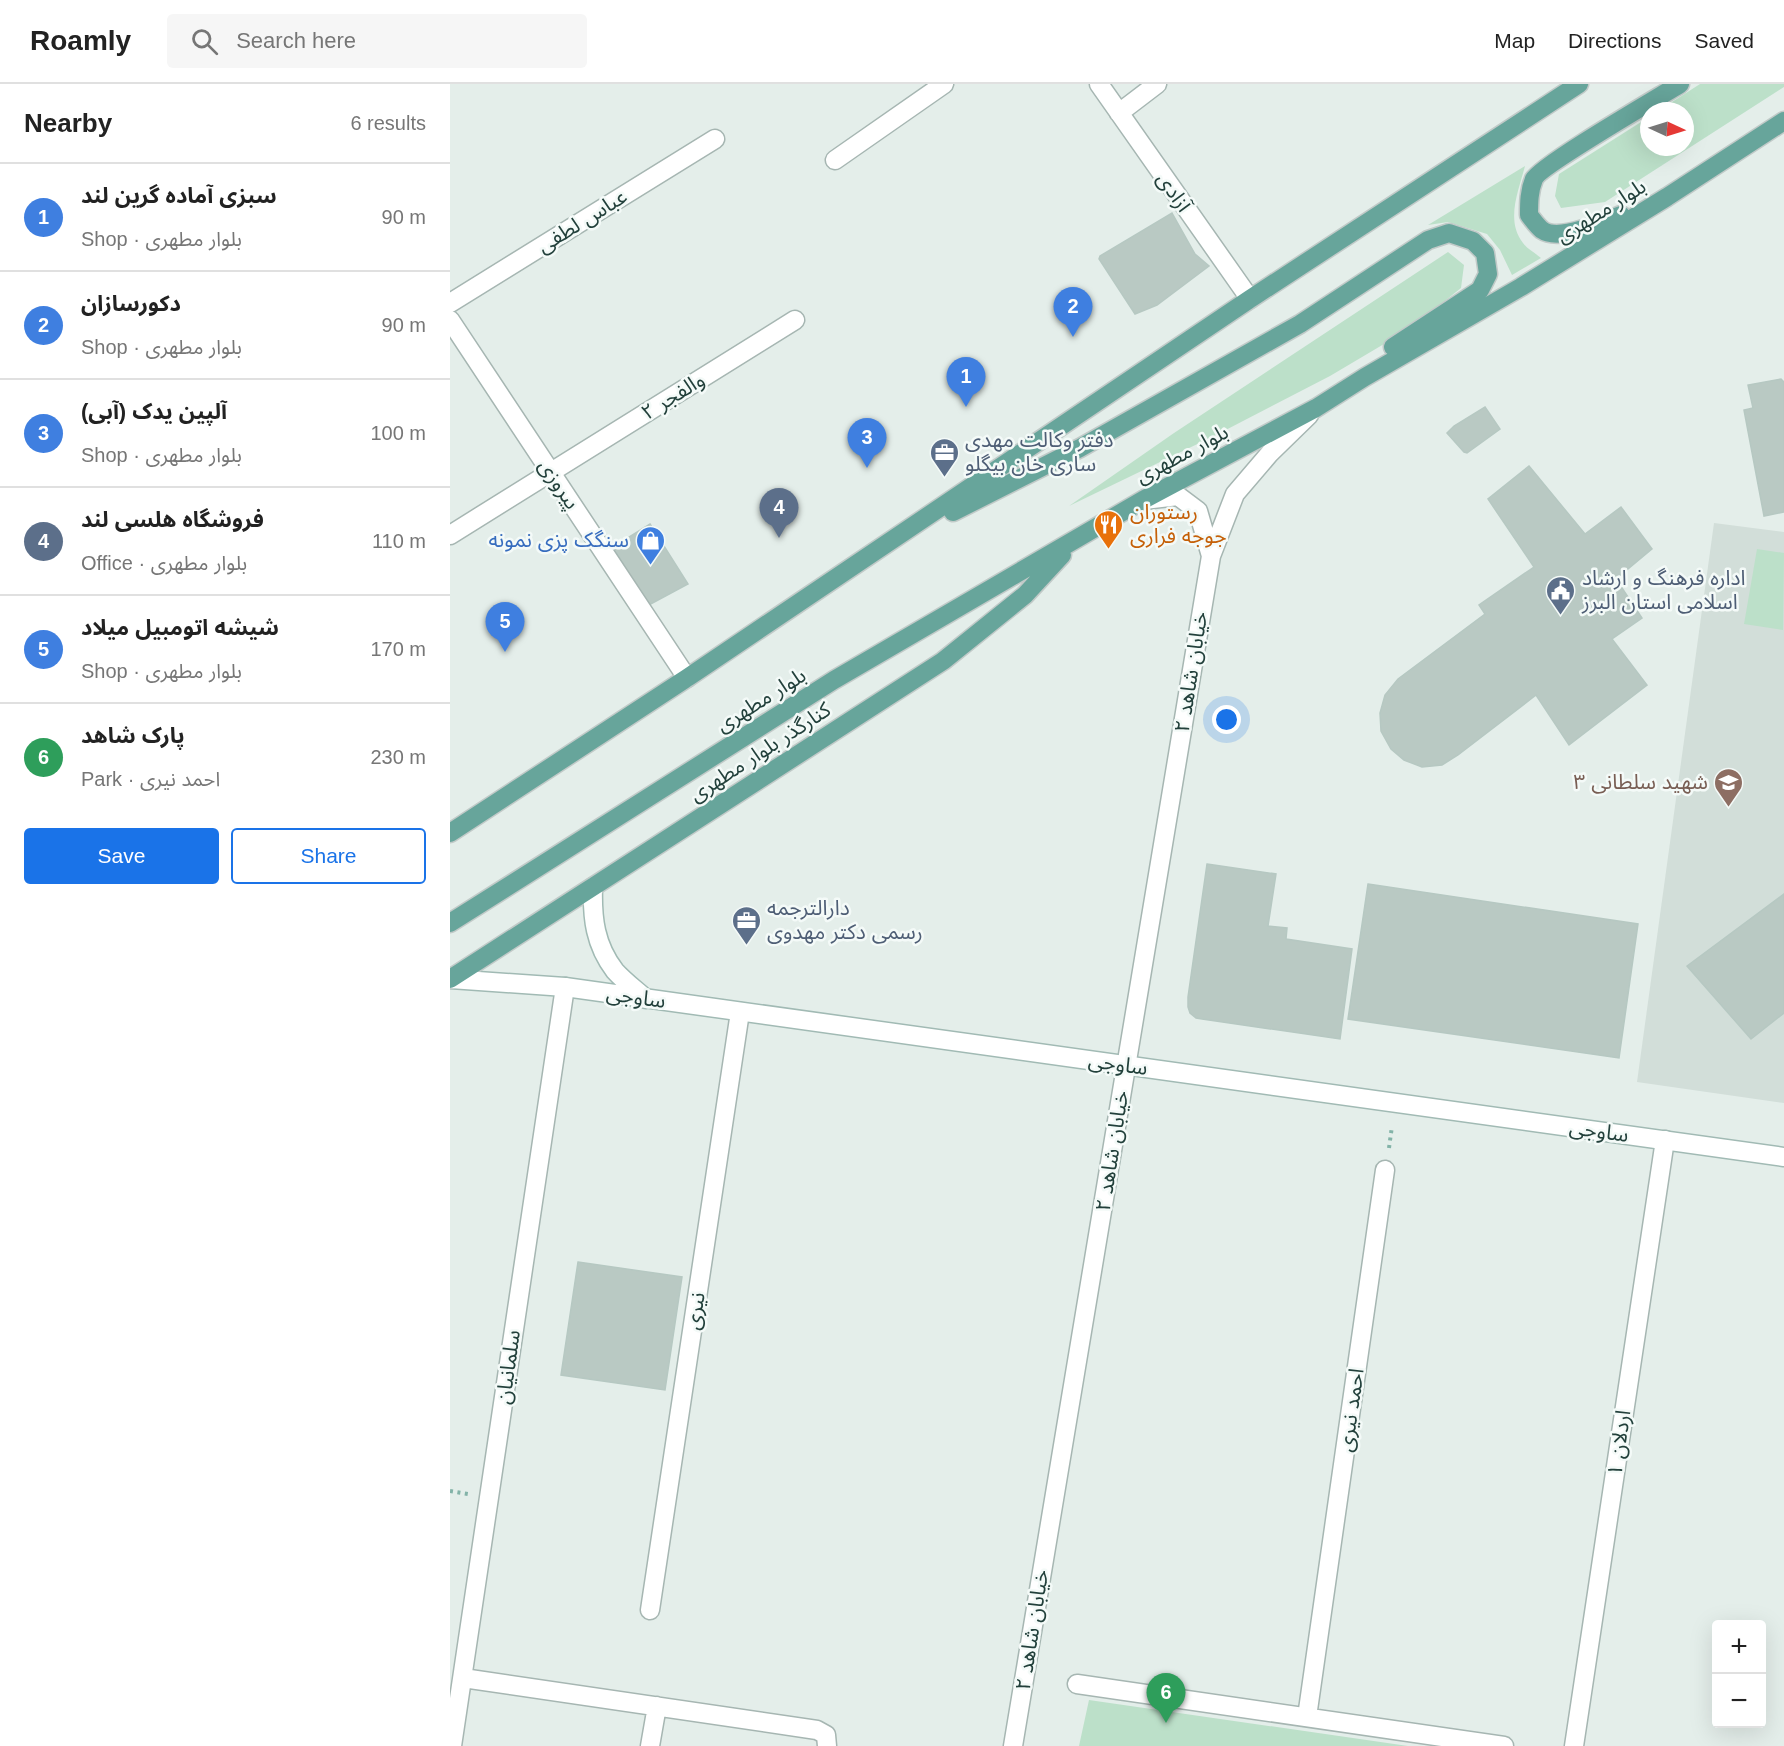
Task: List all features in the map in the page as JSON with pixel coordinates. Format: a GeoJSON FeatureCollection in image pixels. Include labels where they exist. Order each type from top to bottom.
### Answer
{"type":"FeatureCollection","features":[{"type":"Feature","properties":{"kind":"main road"},"geometry":{"type":"LineString","coordinates":[[450,833],[891,542],[1250,299],[1579,84]]}},
{"type":"Feature","properties":{"kind":"main road"},"geometry":{"type":"LineString","coordinates":[[1667,197],[1594,226],[1561,233],[1544,231],[1529,216],[1529,198],[1534,177],[1680,84]]}},
{"type":"Feature","properties":{"kind":"main road","name":"بلوار مطهری"},"geometry":{"type":"LineString","coordinates":[[450,923],[834,680],[1143,500],[1316,408],[1365,376],[1521,287],[1784,122]]}},
{"type":"Feature","properties":{"kind":"main road"},"geometry":{"type":"LineString","coordinates":[[891,542],[1080,448],[1170,399],[1300,324],[1428,240],[1449,233],[1473,241],[1485,253],[1488,274],[1480,290],[1390,349],[1365,376]]}},
{"type":"Feature","properties":{"kind":"main road","name":"کنارگذر بلوار مطهری"},"geometry":{"type":"LineString","coordinates":[[450,979],[943,661],[1025,595],[1076,540]]}},
{"type":"Feature","properties":{"kind":"street"},"geometry":{"type":"LineString","coordinates":[[835,160],[944,84]]}},
{"type":"Feature","properties":{"kind":"street","name":"آزادی"},"geometry":{"type":"LineString","coordinates":[[1099,84],[1250,299]]}},
{"type":"Feature","properties":{"kind":"street"},"geometry":{"type":"LineString","coordinates":[[1119,113],[1157,84]]}},
{"type":"Feature","properties":{"kind":"street","name":"عباس لطفی"},"geometry":{"type":"LineString","coordinates":[[450,303],[715,139]]}},
{"type":"Feature","properties":{"kind":"street","name":"پیروزی"},"geometry":{"type":"LineString","coordinates":[[450,320],[687,678]]}},
{"type":"Feature","properties":{"kind":"street","name":"والفجر ۲"},"geometry":{"type":"LineString","coordinates":[[450,535],[795,320]]}},
{"type":"Feature","properties":{"kind":"street"},"geometry":{"type":"LineString","coordinates":[[1210,556],[1235,494],[1269,453],[1316,408]]}},
{"type":"Feature","properties":{"kind":"street"},"geometry":{"type":"LineString","coordinates":[[1143,500],[1178,496],[1198,511],[1210,556]]}},
{"type":"Feature","properties":{"kind":"street","name":"خیابان شاهد ۲"},"geometry":{"type":"LineString","coordinates":[[1013,1746],[1210,556]]}},
{"type":"Feature","properties":{"kind":"street"},"geometry":{"type":"LineString","coordinates":[[593,887],[592,915],[599,942],[615,971],[646,999]]}},
{"type":"Feature","properties":{"kind":"street","name":"ساوجی"},"geometry":{"type":"LineString","coordinates":[[450,979],[565,987],[1784,1156]]}},
{"type":"Feature","properties":{"kind":"street","name":"سلمانیان"},"geometry":{"type":"LineString","coordinates":[[452,1746],[565,987]]}},
{"type":"Feature","properties":{"kind":"street","name":"نیری"},"geometry":{"type":"LineString","coordinates":[[650,1610],[740,1012]]}},
{"type":"Feature","properties":{"kind":"street","name":"اردلان ۱"},"geometry":{"type":"LineString","coordinates":[[1574,1746],[1665,1140]]}},
{"type":"Feature","properties":{"kind":"street","name":"احمد نیری"},"geometry":{"type":"LineString","coordinates":[[1307,1717],[1385,1170]]}},
{"type":"Feature","properties":{"kind":"street"},"geometry":{"type":"LineString","coordinates":[[463,1678],[817,1730],[826,1735],[827,1746]]}},
{"type":"Feature","properties":{"kind":"street"},"geometry":{"type":"LineString","coordinates":[[1077,1684],[1504,1746]]}},
{"type":"Feature","properties":{"kind":"street"},"geometry":{"type":"LineString","coordinates":[[650,1746],[657,1706]]}},
{"type":"Feature","properties":{"kind":"path"},"geometry":{"type":"LineString","coordinates":[[1385,1170],[1396,1103]]}},
{"type":"Feature","properties":{"kind":"shaded area","name":"شهید سلطانی ۳"},"geometry":{"type":"Polygon","coordinates":[[[1714,523],[1784,532],[1784,1103],[1637,1082],[1714,523]]]}},
{"type":"Feature","properties":{"kind":"green space"},"geometry":{"type":"Polygon","coordinates":[[[1700,84],[1784,84],[1784,87],[1694,145],[1694,102],[1672,102],[1700,84]]]}},
{"type":"Feature","properties":{"kind":"green space"},"geometry":{"type":"Polygon","coordinates":[[[1640,123],[1640,156],[1677,156],[1605,202],[1561,208],[1555,196],[1559,174],[1640,123]]]}},
{"type":"Feature","properties":{"kind":"green space"},"geometry":{"type":"Polygon","coordinates":[[[1525,166],[1515,205],[1515,225],[1525,245],[1541,258],[1512,275],[1500,250],[1487,234],[1448,222],[1428,225],[1525,166]]]}},
{"type":"Feature","properties":{"kind":"green space"},"geometry":{"type":"Polygon","coordinates":[[[1448,252],[1464,265],[1461,288],[1411,328],[1330,376],[1216,435],[1069,506],[1174,433],[1448,252]]]}},
{"type":"Feature","properties":{"kind":"green space"},"geometry":{"type":"Polygon","coordinates":[[[1757,549],[1784,553],[1783,630],[1744,624],[1757,549]]]}},
{"type":"Feature","properties":{"kind":"green space"},"geometry":{"type":"Polygon","coordinates":[[[1089,1700],[1408,1746],[1079,1746],[1089,1700]]]}},
{"type":"Feature","properties":{"kind":"building"},"geometry":{"type":"Polygon","coordinates":[[[1172,213],[1195,254],[1209,266],[1157,305],[1135,314],[1099,259],[1100,256],[1172,213]]]}},
{"type":"Feature","properties":{"kind":"building"},"geometry":{"type":"Polygon","coordinates":[[[1781,379],[1784,382],[1784,512],[1764,516],[1744,410],[1753,408],[1748,385],[1781,379]]]}},
{"type":"Feature","properties":{"kind":"building"},"geometry":{"type":"Polygon","coordinates":[[[1485,407],[1500,429],[1467,453],[1464,452],[1447,433],[1454,426],[1485,407]]]}},
{"type":"Feature","properties":{"kind":"building","name":"اداره فرهنگ و ارشاد اسلامی استان البرز"},"geometry":{"type":"Polygon","coordinates":[[[1529,466],[1585,534],[1621,507],[1652,549],[1616,579],[1642,618],[1612,639],[1647,685],[1569,745],[1536,695],[1442,765],[1422,767],[1404,760],[1391,749],[1381,731],[1380,713],[1385,695],[1398,679],[1485,614],[1479,605],[1534,567],[1488,499],[1529,466]]]}},
{"type":"Feature","properties":{"kind":"building","name":"سنگک پزی نمونه"},"geometry":{"type":"Polygon","coordinates":[[[650,524],[688,584],[647,606],[613,547],[650,524]]]}},
{"type":"Feature","properties":{"kind":"building"},"geometry":{"type":"Polygon","coordinates":[[[1207,864],[1276,874],[1268,926],[1287,928],[1286,939],[1352,949],[1340,1039],[1196,1018],[1190,1013],[1188,997],[1207,864]]]}},
{"type":"Feature","properties":{"kind":"building"},"geometry":{"type":"Polygon","coordinates":[[[1368,884],[1638,924],[1619,1058],[1348,1019],[1368,884]]]}},
{"type":"Feature","properties":{"kind":"building"},"geometry":{"type":"Polygon","coordinates":[[[1784,894],[1784,1013],[1751,1039],[1687,966],[1784,894]]]}},
{"type":"Feature","properties":{"kind":"building"},"geometry":{"type":"Polygon","coordinates":[[[578,1262],[682,1277],[665,1390],[561,1375],[578,1262]]]}},
{"type":"Feature","properties":{"kind":"place","name":"دکورسازان"},"geometry":{"type":"Point","coordinates":[1073,337]}},
{"type":"Feature","properties":{"kind":"place","name":"سبزی آماده گرین لند"},"geometry":{"type":"Point","coordinates":[966,407]}},
{"type":"Feature","properties":{"kind":"place","name":"آلپین یدک (آبی)"},"geometry":{"type":"Point","coordinates":[867,468]}},
{"type":"Feature","properties":{"kind":"place","name":"دفتر وکالت مهدی ساری خان بیگلو"},"geometry":{"type":"Point","coordinates":[944,478]}},
{"type":"Feature","properties":{"kind":"place","name":"فروشگاه هلسی لند"},"geometry":{"type":"Point","coordinates":[779,538]}},
{"type":"Feature","properties":{"kind":"place","name":"رستوران جوجه فراری"},"geometry":{"type":"Point","coordinates":[1109,550]}},
{"type":"Feature","properties":{"kind":"place","name":"سنگک پزی نمونه"},"geometry":{"type":"Point","coordinates":[650,566]}},
{"type":"Feature","properties":{"kind":"place","name":"اداره فرهنگ و ارشاد اسلامی استان البرز"},"geometry":{"type":"Point","coordinates":[1561,616]}},
{"type":"Feature","properties":{"kind":"place","name":"شیشه اتومبیل میلاد"},"geometry":{"type":"Point","coordinates":[505,652]}},
{"type":"Feature","properties":{"kind":"place","name":"شهید سلطانی ۳"},"geometry":{"type":"Point","coordinates":[1729,808]}},
{"type":"Feature","properties":{"kind":"place","name":"دارالترجمه رسمی دکتر مهدوی"},"geometry":{"type":"Point","coordinates":[746,946]}},
{"type":"Feature","properties":{"kind":"place","name":"پارک شاهد"},"geometry":{"type":"Point","coordinates":[1166,1723]}}]}
